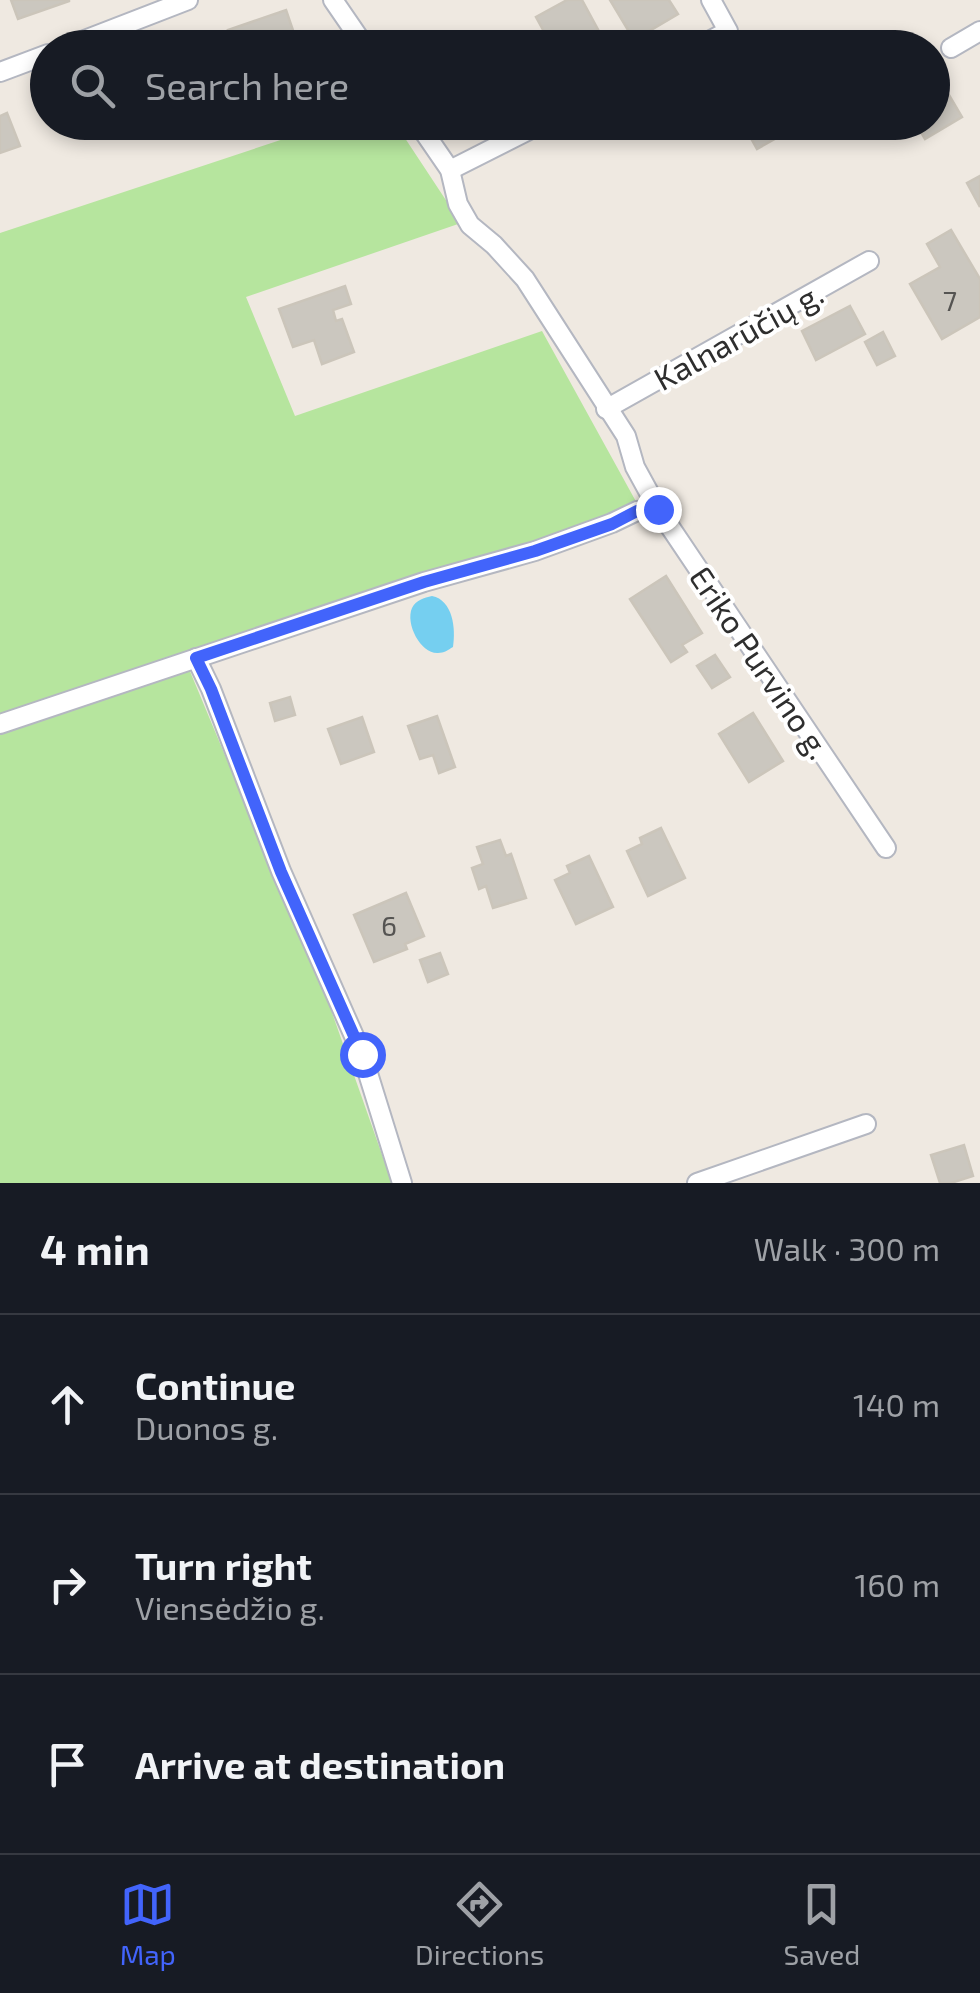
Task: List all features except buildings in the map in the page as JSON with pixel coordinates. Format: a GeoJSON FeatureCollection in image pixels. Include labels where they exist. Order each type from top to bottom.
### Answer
{"type":"FeatureCollection","features":[{"type":"Feature","properties":{"kind":"street"},"geometry":{"type":"LineString","coordinates":[[110,30],[188,0]]}},
{"type":"Feature","properties":{"kind":"street"},"geometry":{"type":"LineString","coordinates":[[333,0],[354,30]]}},
{"type":"Feature","properties":{"kind":"street"},"geometry":{"type":"LineString","coordinates":[[711,0],[727,30]]}},
{"type":"Feature","properties":{"kind":"street"},"geometry":{"type":"LineString","coordinates":[[951,48],[980,31]]}},
{"type":"Feature","properties":{"kind":"street"},"geometry":{"type":"LineString","coordinates":[[0,72],[30,61]]}},
{"type":"Feature","properties":{"kind":"street","name":"Eriko Purvino g."},"geometry":{"type":"LineString","coordinates":[[429,140],[450,170],[458,204],[470,224],[525,279],[626,436],[635,467],[658,509],[886,848]]}},
{"type":"Feature","properties":{"kind":"street"},"geometry":{"type":"LineString","coordinates":[[450,170],[509,140]]}},
{"type":"Feature","properties":{"kind":"street","name":"Kalnarūčių g."},"geometry":{"type":"LineString","coordinates":[[606,409],[870,260]]}},
{"type":"Feature","properties":{"kind":"street"},"geometry":{"type":"LineString","coordinates":[[0,724],[424,582],[535,551],[637,511],[658,509]]}},
{"type":"Feature","properties":{"kind":"street"},"geometry":{"type":"LineString","coordinates":[[196,658],[281,872],[362,1054],[402,1183]]}},
{"type":"Feature","properties":{"kind":"street"},"geometry":{"type":"LineString","coordinates":[[697,1183],[866,1124]]}},
{"type":"Feature","properties":{"kind":"green space"},"geometry":{"type":"Polygon","coordinates":[[[281,140],[406,140],[461,223],[246,297],[295,416],[542,331],[639,507],[184,657],[330,1007],[392,1183],[0,1183],[0,233],[281,140]]]}},
{"type":"Feature","properties":{"kind":"water"},"geometry":{"type":"Polygon","coordinates":[[[432,596],[445,603],[453,624],[453,647],[440,653],[420,643],[410,615],[414,605],[432,596]]]}},
{"type":"Feature","properties":{"kind":"route"},"geometry":{"type":"LineString","coordinates":[[362,1054],[281,872],[196,658],[424,582],[535,551],[637,511],[658,509]]}}]}
